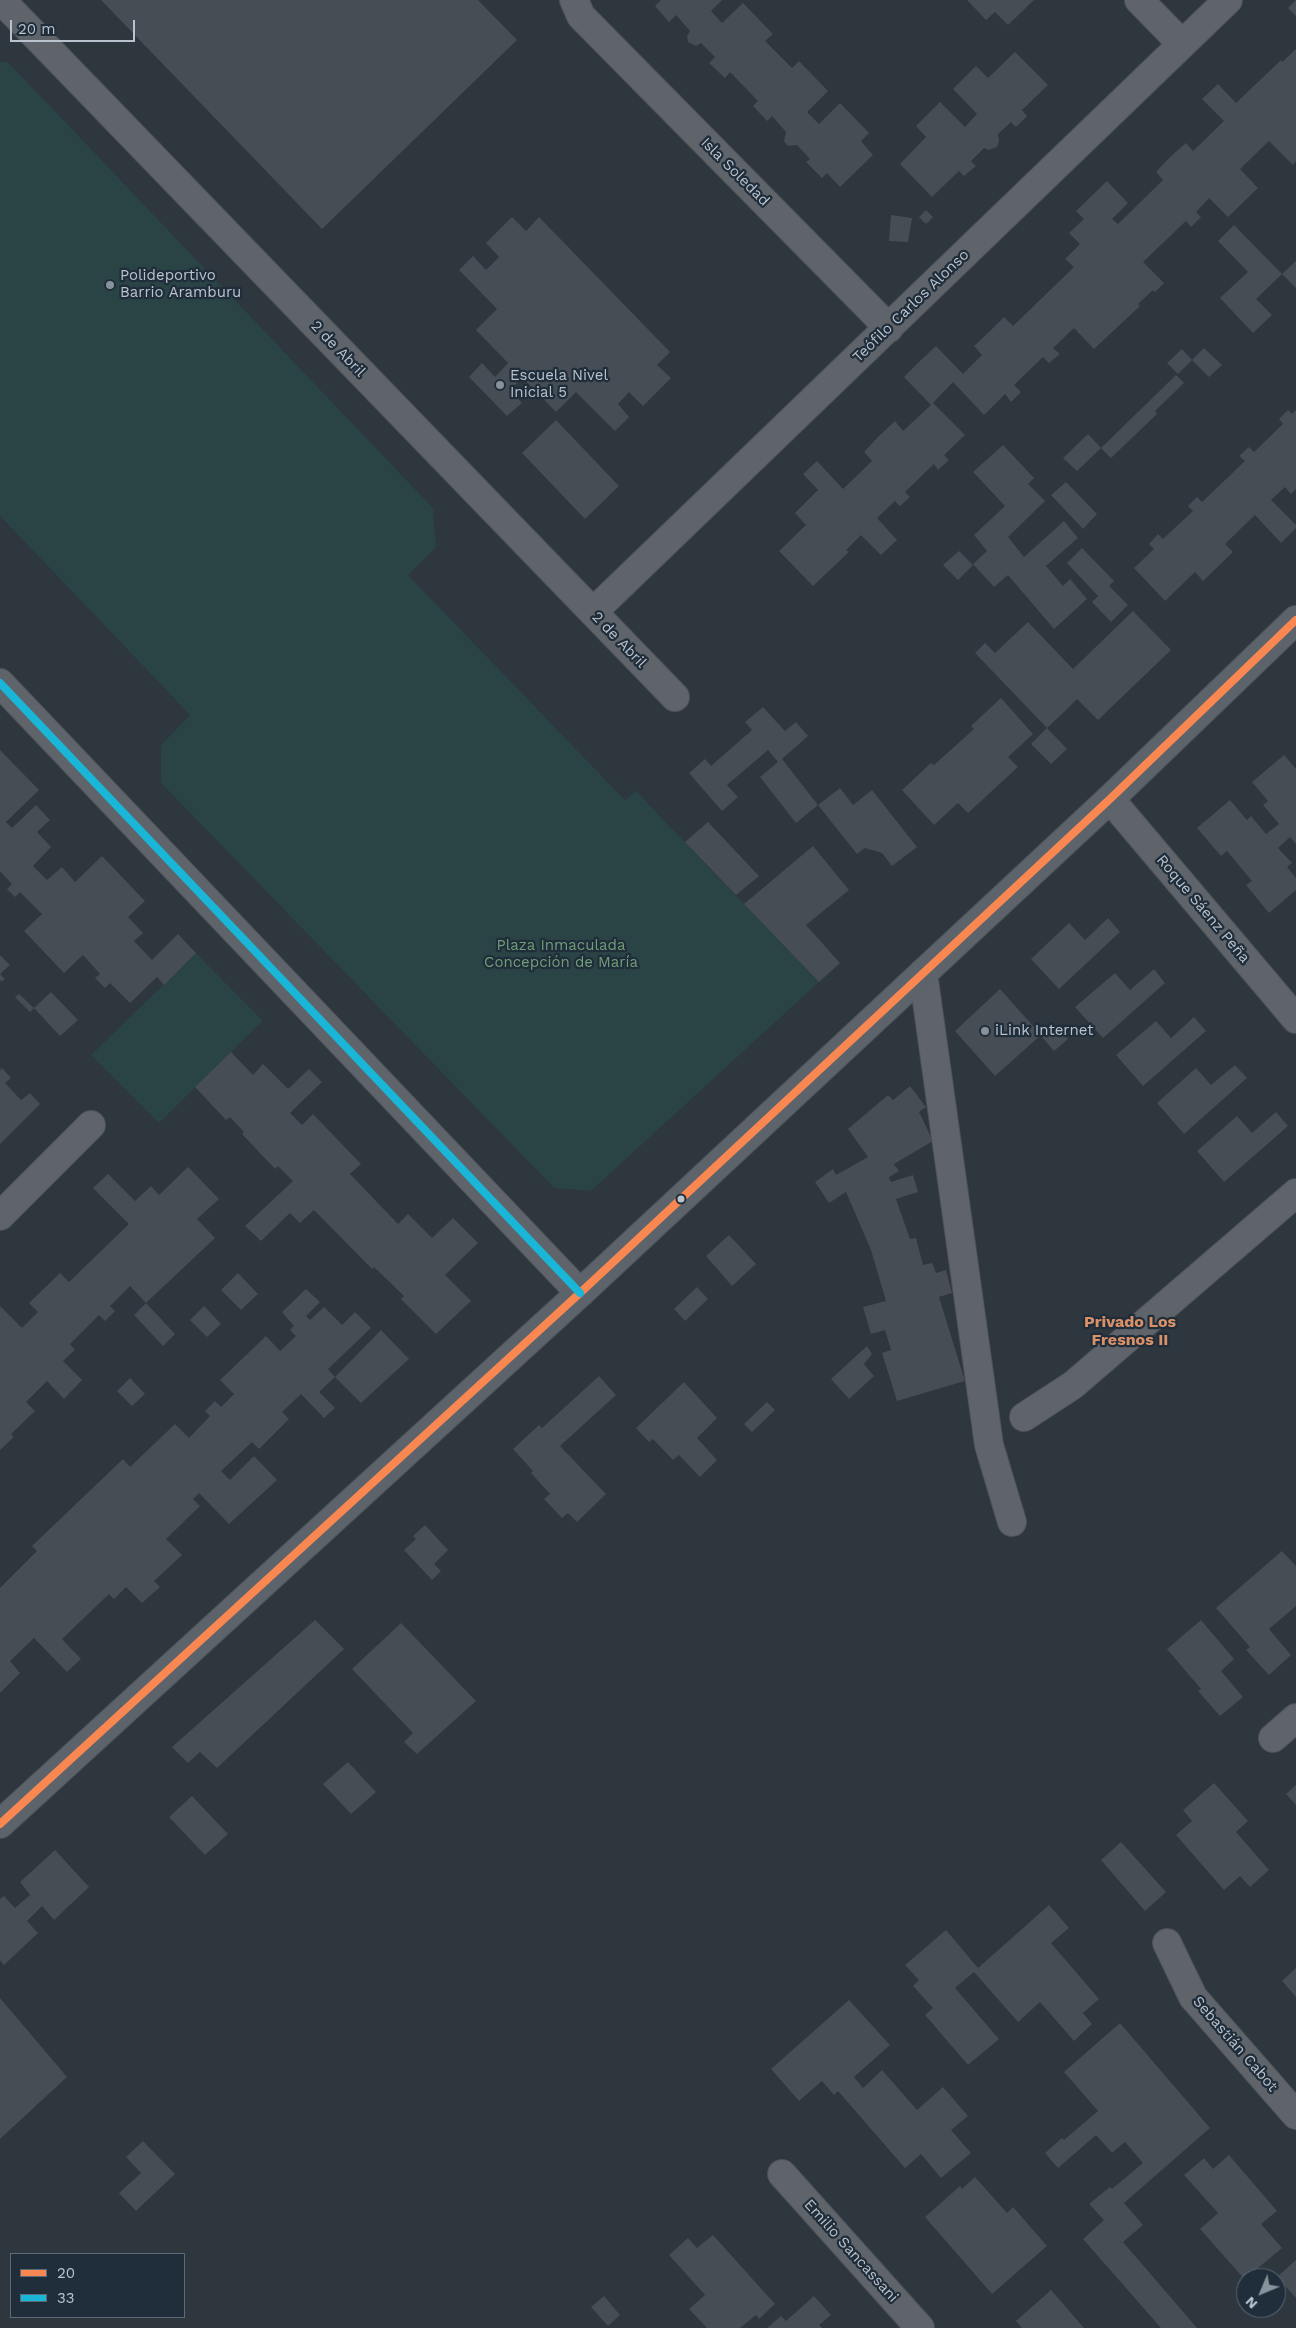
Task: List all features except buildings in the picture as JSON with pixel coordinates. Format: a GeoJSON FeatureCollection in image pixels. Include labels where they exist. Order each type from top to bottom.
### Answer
{"type":"FeatureCollection","features":[{"type":"Feature","properties":{"kind":"main road"},"geometry":{"type":"LineString","coordinates":[[0,1824],[580,1293],[1110,799],[1296,620]]}},
{"type":"Feature","properties":{"kind":"street","name":"2 de Abril"},"geometry":{"type":"LineString","coordinates":[[1,0],[675,697]]}},
{"type":"Feature","properties":{"kind":"street"},"geometry":{"type":"LineString","coordinates":[[1139,0],[1182,44]]}},
{"type":"Feature","properties":{"kind":"street","name":"Teófilo Carlos Alonso"},"geometry":{"type":"LineString","coordinates":[[593,612],[1228,0]]}},
{"type":"Feature","properties":{"kind":"street","name":"Isla Soledad"},"geometry":{"type":"LineString","coordinates":[[577,8],[889,328]]}},
{"type":"Feature","properties":{"kind":"street"},"geometry":{"type":"LineString","coordinates":[[0,684],[580,1293]]}},
{"type":"Feature","properties":{"kind":"street","name":"Roque Sáenz Peña"},"geometry":{"type":"LineString","coordinates":[[1110,799],[1296,1019]]}},
{"type":"Feature","properties":{"kind":"street"},"geometry":{"type":"LineString","coordinates":[[923,973],[988,1445],[1012,1522]]}},
{"type":"Feature","properties":{"kind":"street"},"geometry":{"type":"LineString","coordinates":[[0,1216],[91,1126]]}},
{"type":"Feature","properties":{"kind":"street"},"geometry":{"type":"LineString","coordinates":[[1024,1416],[1073,1385],[1296,1193]]}},
{"type":"Feature","properties":{"kind":"street"},"geometry":{"type":"LineString","coordinates":[[1273,1738],[1296,1718]]}},
{"type":"Feature","properties":{"kind":"street","name":"Sebastián Cabot"},"geometry":{"type":"LineString","coordinates":[[1168,1943],[1193,1997],[1296,2114]]}},
{"type":"Feature","properties":{"kind":"street","name":"Emilio Sancassani"},"geometry":{"type":"LineString","coordinates":[[782,2174],[920,2328]]}},
{"type":"Feature","properties":{"kind":"green space","name":"Plaza Inmaculada Concepción de María"},"geometry":{"type":"Polygon","coordinates":[[[0,62],[8,62],[433,508],[436,547],[408,575],[625,800],[636,791],[819,982],[591,1191],[554,1188],[161,783],[161,745],[190,715],[0,516],[0,62]]]}},
{"type":"Feature","properties":{"kind":"green space"},"geometry":{"type":"Polygon","coordinates":[[[196,953],[263,1021],[159,1123],[91,1055],[196,953]]]}},
{"type":"Feature","properties":{"kind":"transit line","name":"20"},"geometry":{"type":"LineString","coordinates":[[0,1824],[580,1293],[1110,799],[1296,620]]}},
{"type":"Feature","properties":{"kind":"transit line","name":"33"},"geometry":{"type":"LineString","coordinates":[[0,683],[580,1293]]}},
{"type":"Feature","properties":{"kind":"place","name":"Polideportivo Barrio Aramburu"},"geometry":{"type":"Point","coordinates":[110,285]}},
{"type":"Feature","properties":{"kind":"place","name":"Escuela Nivel Inicial 5"},"geometry":{"type":"Point","coordinates":[500,385]}},
{"type":"Feature","properties":{"kind":"place","name":"iLink Internet"},"geometry":{"type":"Point","coordinates":[985,1031]}},
{"type":"Feature","properties":{"kind":"district","name":"Privado Los Fresnos II"},"geometry":{"type":"Point","coordinates":[1130,1331]}}]}
